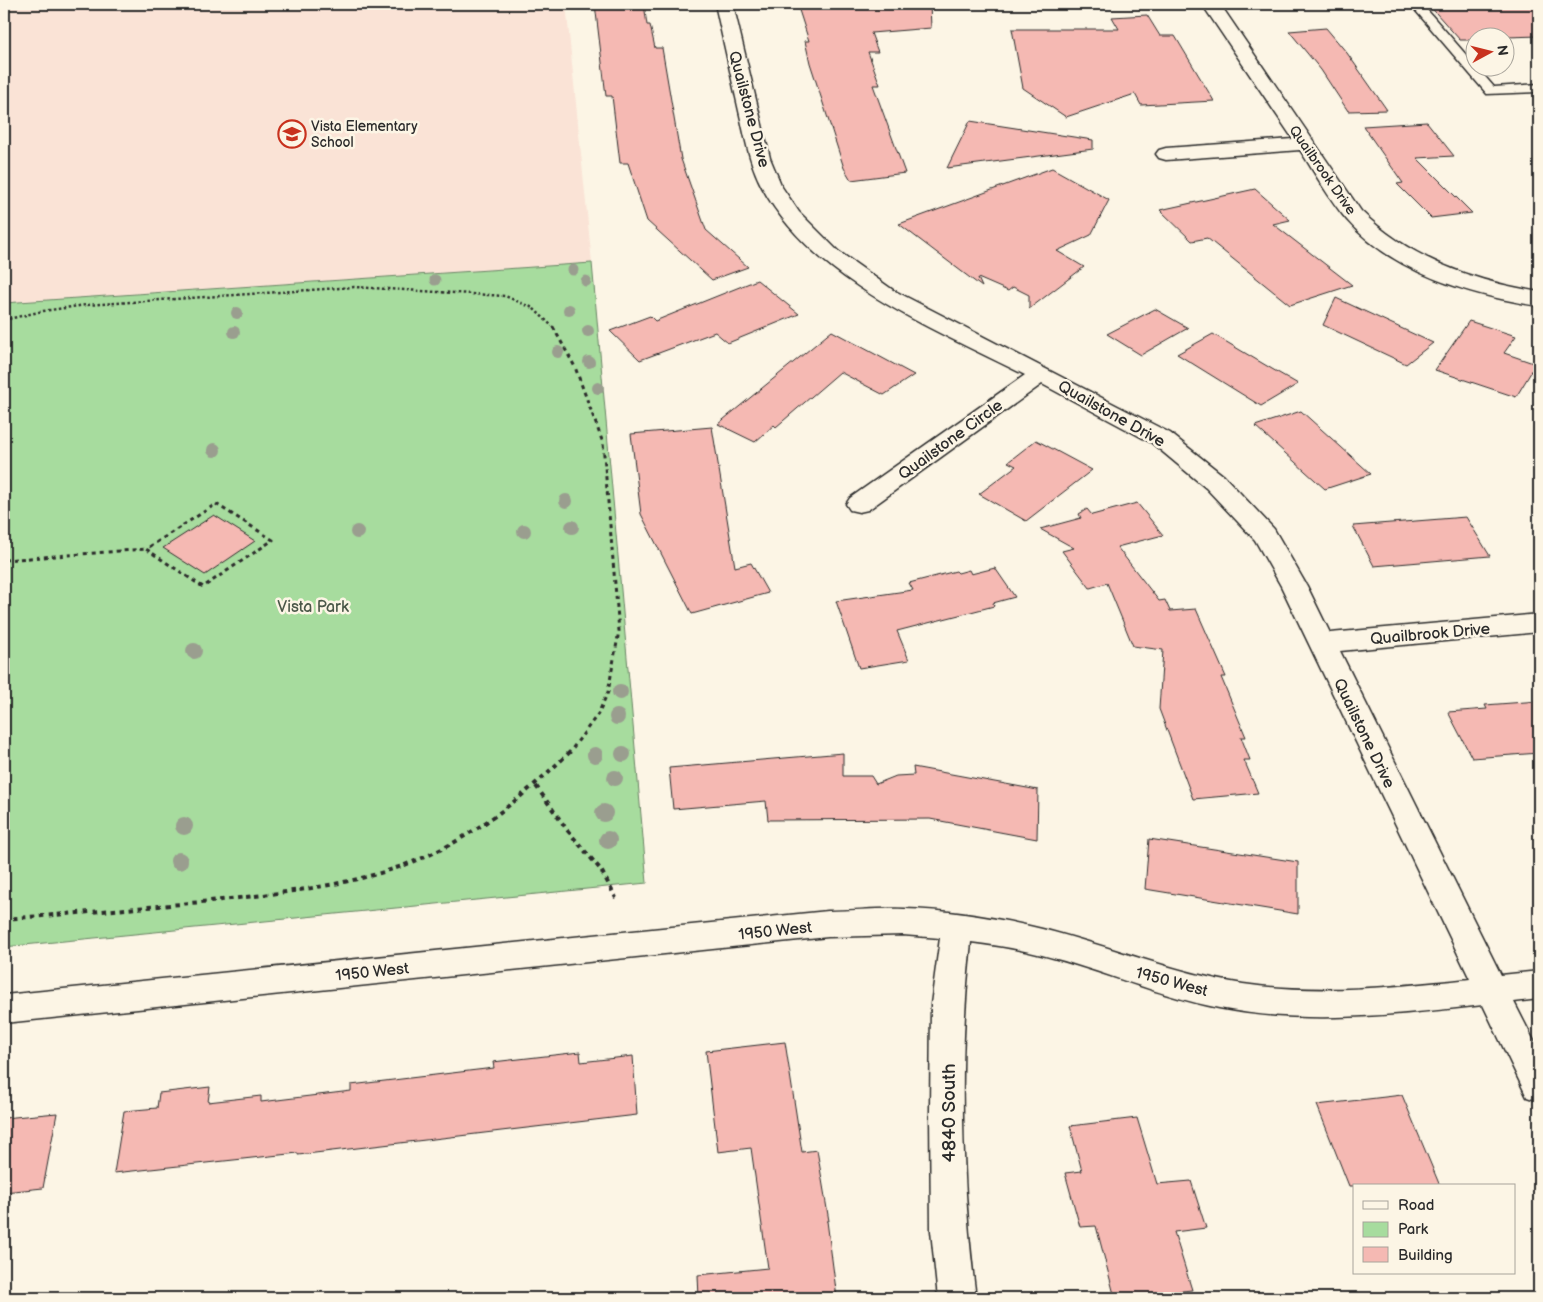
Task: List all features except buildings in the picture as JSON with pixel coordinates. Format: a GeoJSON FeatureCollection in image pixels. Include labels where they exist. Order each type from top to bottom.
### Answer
{"type":"FeatureCollection","features":[{"type":"Feature","properties":{"kind":"street","name":"Quailstone Drive"},"geometry":{"type":"LineString","coordinates":[[724,4],[760,158],[772,187],[792,216],[830,256],[885,295],[1041,374],[1161,438],[1215,482],[1265,535],[1294,586],[1539,1086]]}},
{"type":"Feature","properties":{"kind":"street","name":"Quailbrook Drive"},"geometry":{"type":"LineString","coordinates":[[1211,4],[1304,144],[1354,215],[1383,241],[1422,263],[1470,284],[1539,300]]}},
{"type":"Feature","properties":{"kind":"street"},"geometry":{"type":"LineString","coordinates":[[1166,154],[1304,144]]}},
{"type":"Feature","properties":{"kind":"street","name":"Quailstone Circle"},"geometry":{"type":"LineString","coordinates":[[859,504],[1041,374]]}},
{"type":"Feature","properties":{"kind":"street","name":"Quailbrook Drive"},"geometry":{"type":"LineString","coordinates":[[1321,643],[1539,623]]}},
{"type":"Feature","properties":{"kind":"street","name":"1950 West"},"geometry":{"type":"LineString","coordinates":[[4,1009],[828,924],[904,922],[957,928],[1041,942],[1185,987],[1245,998],[1309,1003],[1373,1003],[1539,985]]}},
{"type":"Feature","properties":{"kind":"street","name":"4840 South"},"geometry":{"type":"LineString","coordinates":[[957,928],[948,1004],[947,1112],[949,1231],[957,1298]]}},
{"type":"Feature","properties":{"kind":"lane"},"geometry":{"type":"LineString","coordinates":[[1416,4],[1491,91],[1539,88]]}},
{"type":"Feature","properties":{"kind":"path"},"geometry":{"type":"LineString","coordinates":[[4,320],[43,311],[86,305],[354,287],[505,296],[529,304],[557,331],[569,351],[598,423],[603,443],[619,631],[608,692],[598,714],[573,749],[536,786],[467,835],[400,868],[369,877],[308,890],[202,902],[4,919]]}},
{"type":"Feature","properties":{"kind":"path"},"geometry":{"type":"LineString","coordinates":[[4,560],[146,549],[216,504],[272,540],[203,587],[146,549]]}},
{"type":"Feature","properties":{"kind":"path"},"geometry":{"type":"LineString","coordinates":[[536,786],[571,835],[602,871],[611,884],[616,898]]}},
{"type":"Feature","properties":{"kind":"shaded area","name":"Vista Elementary School"},"geometry":{"type":"Polygon","coordinates":[[[4,4],[566,4],[592,263],[4,303],[4,4]]]}},
{"type":"Feature","properties":{"kind":"green space","name":"Vista Park"},"geometry":{"type":"Polygon","coordinates":[[[592,263],[647,883],[4,947],[4,303],[592,263]]]}},
{"type":"Feature","properties":{"kind":"place","name":"Vista Elementary School"},"geometry":{"type":"Point","coordinates":[292,134]}}]}
